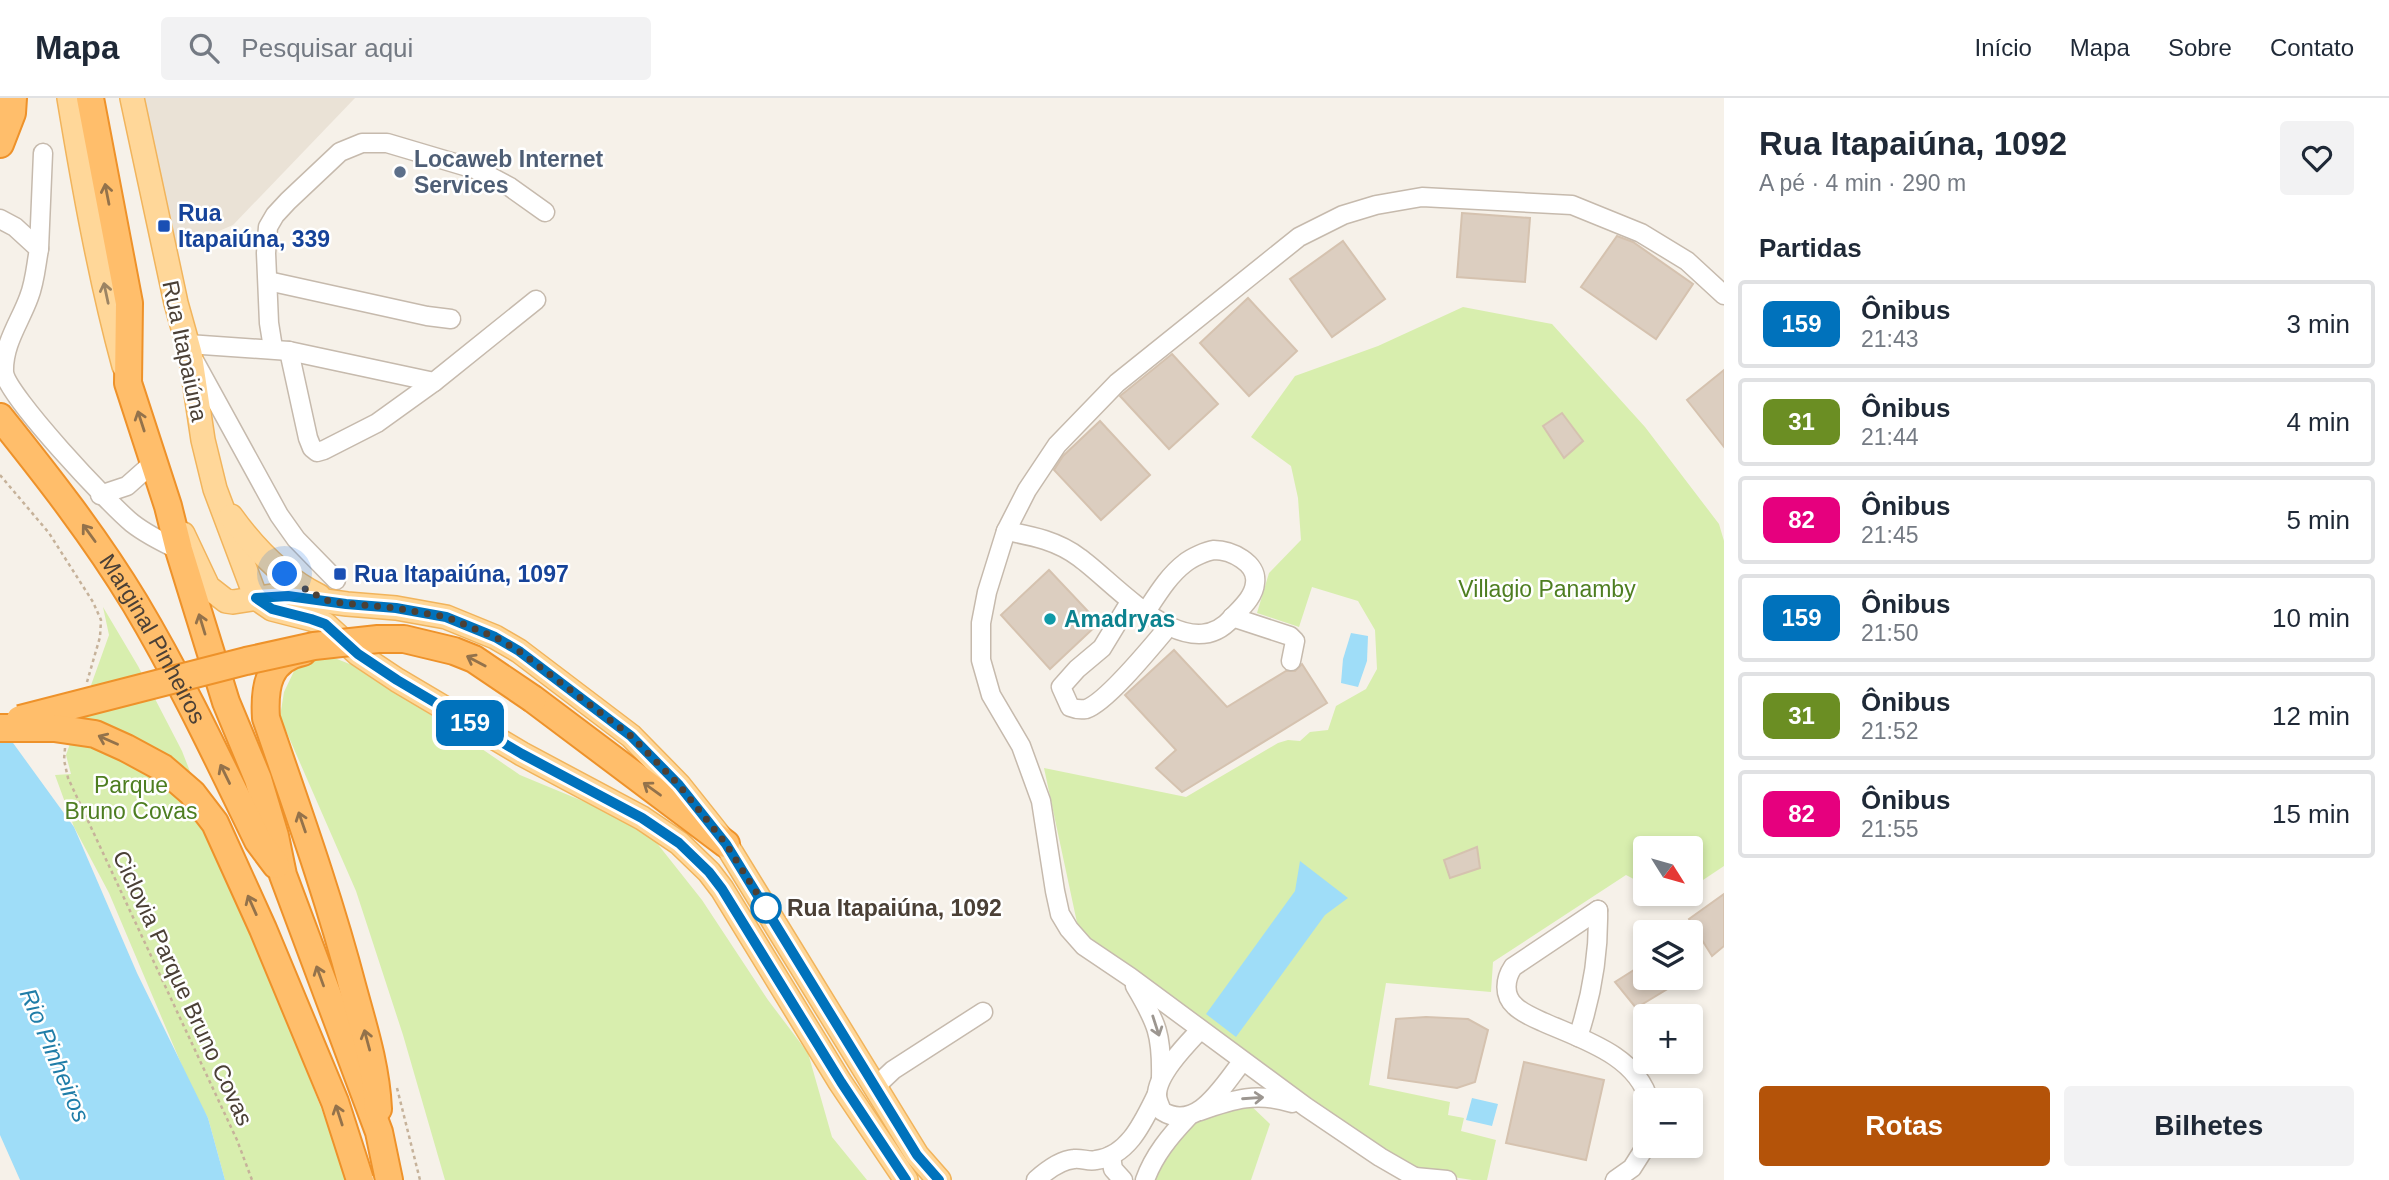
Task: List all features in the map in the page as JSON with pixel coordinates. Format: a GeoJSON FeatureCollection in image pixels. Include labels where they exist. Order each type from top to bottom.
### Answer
{"type":"FeatureCollection","features":[{"type":"Feature","properties":{"kind":"highway"},"geometry":{"type":"LineString","coordinates":[[0,144],[12,113],[13,98]]}},
{"type":"Feature","properties":{"kind":"highway"},"geometry":{"type":"LineString","coordinates":[[90,98],[129,303],[128,383],[169,506],[178,550],[226,702],[258,779],[275,835],[283,875],[379,1132],[389,1180]]}},
{"type":"Feature","properties":{"kind":"highway","name":"Marginal Pinheiros"},"geometry":{"type":"LineString","coordinates":[[0,417],[42,469],[134,602],[175,675],[258,841],[283,875]]}},
{"type":"Feature","properties":{"kind":"highway"},"geometry":{"type":"LineString","coordinates":[[0,726],[246,660],[314,646],[404,639],[454,651],[484,665],[726,844]]}},
{"type":"Feature","properties":{"kind":"highway"},"geometry":{"type":"LineString","coordinates":[[358,654],[320,649],[291,654],[276,666],[268,679],[265,699],[266,718],[320,873],[377,1078],[379,1132]]}},
{"type":"Feature","properties":{"kind":"highway"},"geometry":{"type":"LineString","coordinates":[[0,726],[54,728],[95,734],[163,768],[192,793],[215,823],[263,929],[335,1102],[360,1180]]}},
{"type":"Feature","properties":{"kind":"main road"},"geometry":{"type":"LineString","coordinates":[[69,98],[83,181],[128,383]]}},
{"type":"Feature","properties":{"kind":"main road","name":"Rua Itapaiúna"},"geometry":{"type":"LineString","coordinates":[[132,98],[176,303],[189,349],[203,440],[215,489],[256,598]]}},
{"type":"Feature","properties":{"kind":"main road"},"geometry":{"type":"LineString","coordinates":[[215,489],[242,531],[265,556],[308,591],[333,591],[446,617],[495,637],[519,651],[631,736],[679,785],[726,844],[917,1155],[939,1180]]}},
{"type":"Feature","properties":{"kind":"main road"},"geometry":{"type":"LineString","coordinates":[[169,506],[208,587],[226,601],[333,591]]}},
{"type":"Feature","properties":{"kind":"main road"},"geometry":{"type":"LineString","coordinates":[[208,587],[221,592],[236,593],[248,577]]}},
{"type":"Feature","properties":{"kind":"main road"},"geometry":{"type":"LineString","coordinates":[[256,598],[272,609],[325,624],[358,654],[397,680],[522,754],[642,818],[679,843],[709,872],[722,889],[841,1082],[906,1180]]}},
{"type":"Feature","properties":{"kind":"main road"},"geometry":{"type":"LineString","coordinates":[[397,680],[397,645],[401,632],[418,611]]}},
{"type":"Feature","properties":{"kind":"street"},"geometry":{"type":"LineString","coordinates":[[536,300],[435,382],[377,423],[317,452],[308,438],[281,350],[269,323],[266,239],[268,227],[275,215],[340,152],[362,143],[387,143],[478,170],[510,187],[545,212]]}},
{"type":"Feature","properties":{"kind":"street"},"geometry":{"type":"LineString","coordinates":[[43,153],[39,249],[30,296],[12,331],[5,358],[6,380],[71,463],[100,495],[152,537],[178,550]]}},
{"type":"Feature","properties":{"kind":"street"},"geometry":{"type":"LineString","coordinates":[[1447,1180],[1418,1178],[1380,1157],[1242,1062],[1130,977],[1084,946],[1069,929],[1060,914],[1041,800],[1021,746],[991,695],[982,660],[981,623],[987,592],[1006,531],[1027,490],[1057,445],[1117,383],[1299,237],[1343,215],[1376,205],[1422,197],[1572,205],[1641,233],[1687,261],[1724,295]]}},
{"type":"Feature","properties":{"kind":"street"},"geometry":{"type":"LineString","coordinates":[[0,219],[15,226],[39,249]]}},
{"type":"Feature","properties":{"kind":"street"},"geometry":{"type":"LineString","coordinates":[[268,281],[451,319]]}},
{"type":"Feature","properties":{"kind":"street"},"geometry":{"type":"LineString","coordinates":[[333,591],[279,514],[189,349],[281,350],[435,382]]}},
{"type":"Feature","properties":{"kind":"street"},"geometry":{"type":"LineString","coordinates":[[100,495],[127,486],[155,462]]}},
{"type":"Feature","properties":{"kind":"street"},"geometry":{"type":"LineString","coordinates":[[1006,531],[1044,538],[1058,544],[1080,558],[1145,613],[1169,626],[1209,634],[1223,628],[1251,595],[1256,582],[1254,570],[1244,560],[1213,550],[1186,561],[1167,581],[1145,613]]}},
{"type":"Feature","properties":{"kind":"street"},"geometry":{"type":"LineString","coordinates":[[1130,602],[1102,648],[1077,669],[1062,687],[1070,706],[1085,709],[1095,704],[1133,667],[1169,626]]}},
{"type":"Feature","properties":{"kind":"street"},"geometry":{"type":"LineString","coordinates":[[1232,617],[1290,636],[1294,641],[1291,661]]}},
{"type":"Feature","properties":{"kind":"street"},"geometry":{"type":"LineString","coordinates":[[1578,1037],[1591,999],[1596,967],[1598,910],[1513,967],[1505,986],[1508,999],[1516,1007],[1621,1061],[1642,1088]]}},
{"type":"Feature","properties":{"kind":"street"},"geometry":{"type":"LineString","coordinates":[[1130,977],[1157,1026],[1162,1052],[1159,1088],[1162,1111],[1175,1118],[1194,1114],[1233,1099],[1271,1096],[1306,1107]]}},
{"type":"Feature","properties":{"kind":"street"},"geometry":{"type":"LineString","coordinates":[[875,1087],[893,1070],[983,1012]]}},
{"type":"Feature","properties":{"kind":"street"},"geometry":{"type":"LineString","coordinates":[[1036,1180],[1063,1162],[1103,1159],[1126,1145],[1143,1123],[1173,1061],[1200,1030]]}},
{"type":"Feature","properties":{"kind":"street"},"geometry":{"type":"LineString","coordinates":[[1145,1180],[1150,1166],[1167,1139],[1242,1062]]}},
{"type":"Feature","properties":{"kind":"street"},"geometry":{"type":"LineString","coordinates":[[1143,1123],[1167,1139]]}},
{"type":"Feature","properties":{"kind":"street"},"geometry":{"type":"LineString","coordinates":[[1615,1180],[1632,1168],[1638,1158]]}},
{"type":"Feature","properties":{"kind":"street"},"geometry":{"type":"LineString","coordinates":[[1103,1159],[1123,1180]]}},
{"type":"Feature","properties":{"kind":"path"},"geometry":{"type":"LineString","coordinates":[[0,475],[49,533],[93,602],[101,620],[100,638],[85,688]]}},
{"type":"Feature","properties":{"kind":"path","name":"Ciclovia Parque Bruno Covas"},"geometry":{"type":"LineString","coordinates":[[65,746],[64,760],[68,778],[237,1140],[252,1180]]}},
{"type":"Feature","properties":{"kind":"path"},"geometry":{"type":"LineString","coordinates":[[395,1081],[420,1180]]}},
{"type":"Feature","properties":{"kind":"shaded area"},"geometry":{"type":"Polygon","coordinates":[[[138,98],[355,98],[233,225],[170,252],[138,98]]]}},
{"type":"Feature","properties":{"kind":"green space","name":"Villagio Panamby"},"geometry":{"type":"Polygon","coordinates":[[[1463,307],[1552,324],[1645,427],[1719,524],[1724,541],[1724,866],[1703,880],[1703,836],[1633,836],[1633,879],[1626,875],[1493,962],[1491,992],[1386,983],[1369,1085],[1450,1102],[1448,1115],[1464,1118],[1461,1131],[1496,1140],[1487,1180],[1415,1171],[1308,1101],[1079,932],[1044,768],[1186,797],[1278,743],[1300,741],[1310,732],[1328,730],[1336,706],[1366,689],[1377,669],[1375,630],[1358,601],[1312,587],[1299,627],[1257,613],[1269,573],[1301,540],[1298,498],[1291,466],[1251,437],[1295,376],[1378,346],[1463,307]]]}},
{"type":"Feature","properties":{"kind":"green space","name":"Parque Bruno Covas"},"geometry":{"type":"Polygon","coordinates":[[[103,607],[138,666],[182,751],[349,1180],[225,1180],[208,1118],[191,1087],[109,893],[74,827],[55,775],[71,774],[66,755],[109,635],[103,607]]]}},
{"type":"Feature","properties":{"kind":"green space"},"geometry":{"type":"Polygon","coordinates":[[[317,659],[337,659],[352,665],[520,775],[614,814],[656,842],[702,900],[768,1000],[808,1053],[832,1137],[867,1180],[445,1180],[403,1035],[356,891],[280,717],[284,692],[295,669],[317,659]]]}},
{"type":"Feature","properties":{"kind":"green space"},"geometry":{"type":"Polygon","coordinates":[[[1247,1102],[1270,1124],[1251,1180],[1150,1180],[1191,1120],[1247,1102]]]}},
{"type":"Feature","properties":{"kind":"water"},"geometry":{"type":"Polygon","coordinates":[[[1351,633],[1368,636],[1367,661],[1358,687],[1341,683],[1343,659],[1351,633]]]}},
{"type":"Feature","properties":{"kind":"water","name":"Rio Pinheiros"},"geometry":{"type":"Polygon","coordinates":[[[0,725],[74,827],[137,973],[208,1118],[225,1180],[20,1180],[0,1135],[0,725]]]}},
{"type":"Feature","properties":{"kind":"water"},"geometry":{"type":"Polygon","coordinates":[[[1300,861],[1348,898],[1325,915],[1236,1037],[1206,1014],[1295,891],[1300,861]]]}},
{"type":"Feature","properties":{"kind":"water"},"geometry":{"type":"Polygon","coordinates":[[[1472,1098],[1498,1104],[1492,1126],[1466,1120],[1472,1098]]]}},
{"type":"Feature","properties":{"kind":"building"},"geometry":{"type":"Polygon","coordinates":[[[1462,213],[1530,218],[1525,282],[1457,277],[1462,213]]]}},
{"type":"Feature","properties":{"kind":"building"},"geometry":{"type":"Polygon","coordinates":[[[1617,236],[1633,242],[1693,284],[1656,339],[1581,287],[1617,236]]]}},
{"type":"Feature","properties":{"kind":"building"},"geometry":{"type":"Polygon","coordinates":[[[1343,241],[1385,299],[1332,337],[1290,279],[1343,241]]]}},
{"type":"Feature","properties":{"kind":"building"},"geometry":{"type":"Polygon","coordinates":[[[1248,298],[1297,351],[1249,396],[1200,343],[1248,298]]]}},
{"type":"Feature","properties":{"kind":"building"},"geometry":{"type":"Polygon","coordinates":[[[1172,354],[1218,404],[1169,449],[1120,396],[1172,354]]]}},
{"type":"Feature","properties":{"kind":"building"},"geometry":{"type":"Polygon","coordinates":[[[1724,370],[1724,447],[1687,400],[1724,370]]]}},
{"type":"Feature","properties":{"kind":"building"},"geometry":{"type":"Polygon","coordinates":[[[1562,413],[1583,441],[1564,458],[1543,426],[1562,413]]]}},
{"type":"Feature","properties":{"kind":"building"},"geometry":{"type":"Polygon","coordinates":[[[1100,421],[1150,475],[1101,520],[1054,470],[1063,456],[1100,421]]]}},
{"type":"Feature","properties":{"kind":"building","name":"Amadryas"},"geometry":{"type":"Polygon","coordinates":[[[1049,570],[1099,623],[1050,669],[1001,615],[1049,570]]]}},
{"type":"Feature","properties":{"kind":"building"},"geometry":{"type":"Polygon","coordinates":[[[1174,650],[1227,707],[1286,671],[1295,671],[1302,664],[1327,703],[1182,792],[1156,768],[1176,750],[1125,695],[1174,650]]]}},
{"type":"Feature","properties":{"kind":"building"},"geometry":{"type":"Polygon","coordinates":[[[1477,847],[1480,868],[1450,878],[1444,860],[1477,847]]]}},
{"type":"Feature","properties":{"kind":"building"},"geometry":{"type":"Polygon","coordinates":[[[1724,894],[1724,946],[1712,956],[1703,942],[1703,920],[1689,919],[1724,894]]]}},
{"type":"Feature","properties":{"kind":"building"},"geometry":{"type":"Polygon","coordinates":[[[1633,971],[1633,990],[1666,990],[1643,1004],[1633,1004],[1615,982],[1633,971]]]}},
{"type":"Feature","properties":{"kind":"building"},"geometry":{"type":"Polygon","coordinates":[[[1396,1019],[1468,1019],[1488,1030],[1475,1082],[1457,1088],[1388,1078],[1396,1019]]]}},
{"type":"Feature","properties":{"kind":"building"},"geometry":{"type":"Polygon","coordinates":[[[1524,1062],[1604,1080],[1586,1160],[1506,1143],[1524,1062]]]}},
{"type":"Feature","properties":{"kind":"bus line","name":"159"},"geometry":{"type":"LineString","coordinates":[[906,1180],[841,1082],[722,889],[709,872],[679,843],[642,818],[522,754],[397,680],[358,654],[325,624],[272,609],[256,598],[288,596],[396,608],[446,617],[495,637],[519,651],[631,736],[679,785],[726,844],[917,1155],[939,1180]]}},
{"type":"Feature","properties":{"kind":"place","name":"Locaweb Internet Services"},"geometry":{"type":"Point","coordinates":[400,172]}},
{"type":"Feature","properties":{"kind":"place","name":"Rua Itapaiúna, 339"},"geometry":{"type":"Point","coordinates":[164,226]}},
{"type":"Feature","properties":{"kind":"place","name":"Rua Itapaiúna, 1097"},"geometry":{"type":"Point","coordinates":[340,574]}},
{"type":"Feature","properties":{"kind":"place","name":"Amadryas"},"geometry":{"type":"Point","coordinates":[1050,619]}},
{"type":"Feature","properties":{"kind":"place","name":"Rua Itapaiúna, 1092"},"geometry":{"type":"Point","coordinates":[766,908]}},
{"type":"Feature","properties":{"kind":"route"},"geometry":{"type":"LineString","coordinates":[[285,574],[308,591],[331,602],[396,608],[446,617],[495,637],[519,651],[631,736],[679,785],[726,844],[768,911],[766,908]]}}]}
